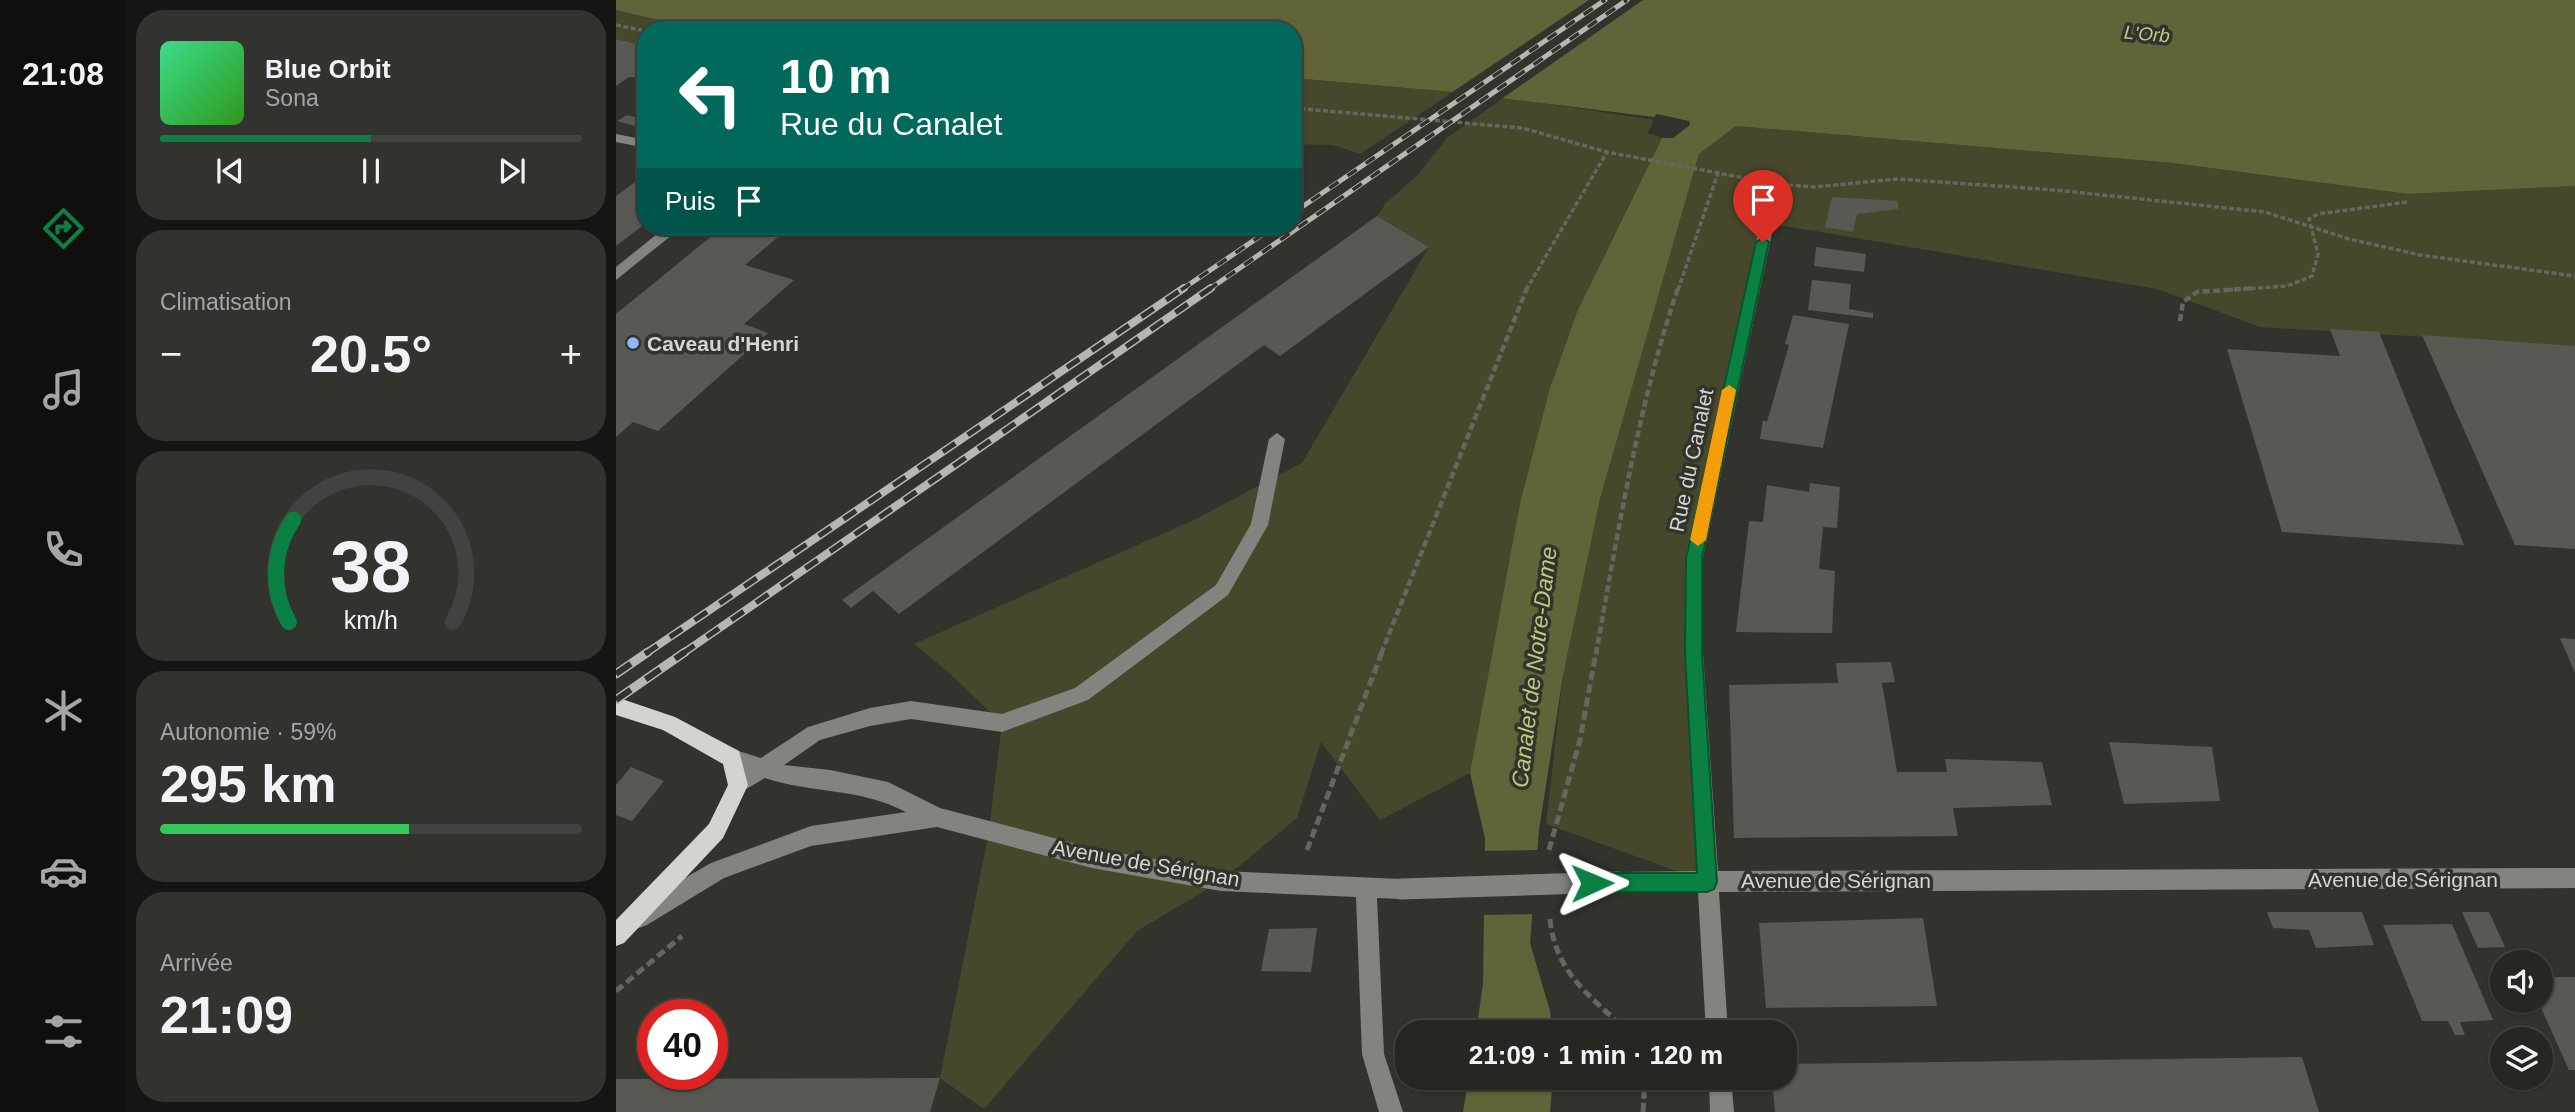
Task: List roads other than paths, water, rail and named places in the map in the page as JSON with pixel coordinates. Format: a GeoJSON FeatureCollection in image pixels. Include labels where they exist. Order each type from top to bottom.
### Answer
{"type":"FeatureCollection","features":[{"type":"Feature","properties":{"kind":"main road","name":"Avenue de Sérignan"},"geometry":{"type":"LineString","coordinates":[[616,706],[667,723],[732,758]]}},
{"type":"Feature","properties":{"kind":"main road"},"geometry":{"type":"LineString","coordinates":[[624,929],[716,831],[738,785],[732,758]]}},
{"type":"Feature","properties":{"kind":"street"},"geometry":{"type":"LineString","coordinates":[[616,138],[637,142]]}},
{"type":"Feature","properties":{"kind":"street","name":"Rue du Canalet"},"geometry":{"type":"LineString","coordinates":[[1716,1020],[1694,654],[1694,558],[1769,219]]}},
{"type":"Feature","properties":{"kind":"street"},"geometry":{"type":"LineString","coordinates":[[616,275],[665,235]]}},
{"type":"Feature","properties":{"kind":"street"},"geometry":{"type":"LineString","coordinates":[[738,785],[815,733],[870,717],[911,710],[1002,723],[1081,694],[1222,590],[1259,525],[1277,439]]}},
{"type":"Feature","properties":{"kind":"street","name":"Avenue de Sérignan"},"geometry":{"type":"LineString","coordinates":[[732,758],[761,769],[888,792],[937,817],[1092,858],[1221,881],[1401,889],[1753,879],[2575,878]]}},
{"type":"Feature","properties":{"kind":"street","name":"Avenue de Sérignan"},"geometry":{"type":"LineString","coordinates":[[624,929],[718,870],[811,836],[937,817]]}},
{"type":"Feature","properties":{"kind":"street"},"geometry":{"type":"LineString","coordinates":[[1366,889],[1373,1054],[1391,1112]]}},
{"type":"Feature","properties":{"kind":"street"},"geometry":{"type":"LineString","coordinates":[[1721,1090],[1722,1112]]}},
{"type":"Feature","properties":{"kind":"water"},"geometry":{"type":"Polygon","coordinates":[[[616,0],[2575,0],[2575,186],[2408,194],[2173,163],[1736,126],[1699,154],[1600,499],[1563,676],[1539,830],[1530,943],[1551,1020],[1478,1020],[1483,984],[1485,839],[1470,773],[1520,503],[1549,391],[1577,312],[1662,138],[1673,138],[1690,125],[1689,121],[1657,114],[1654,117],[1453,92],[1302,79],[1302,21],[663,21],[616,10],[616,0]]]}},
{"type":"Feature","properties":{"kind":"water"},"geometry":{"type":"Polygon","coordinates":[[[1467,1090],[1552,1090],[1550,1112],[1463,1112],[1467,1090]]]}},
{"type":"Feature","properties":{"kind":"railway"},"geometry":{"type":"LineString","coordinates":[[1302,207],[1605,0]]}},
{"type":"Feature","properties":{"kind":"railway"},"geometry":{"type":"LineString","coordinates":[[1302,225],[1627,0]]}},
{"type":"Feature","properties":{"kind":"railway"},"geometry":{"type":"LineString","coordinates":[[1181,290],[1262,235]]}},
{"type":"Feature","properties":{"kind":"railway"},"geometry":{"type":"LineString","coordinates":[[1208,290],[1287,235]]}},
{"type":"Feature","properties":{"kind":"railway"},"geometry":{"type":"LineString","coordinates":[[645,654],[1184,288]]}},
{"type":"Feature","properties":{"kind":"railway"},"geometry":{"type":"LineString","coordinates":[[682,654],[1211,288]]}},
{"type":"Feature","properties":{"kind":"railway"},"geometry":{"type":"LineString","coordinates":[[616,674],[648,652]]}},
{"type":"Feature","properties":{"kind":"railway"},"geometry":{"type":"LineString","coordinates":[[616,700],[685,652]]}},
{"type":"Feature","properties":{"kind":"place","name":"Caveau d'Henri"},"geometry":{"type":"Point","coordinates":[633,343]}},
{"type":"Feature","properties":{"kind":"water label","name":"L'Orb"},"geometry":{"type":"Point","coordinates":[2147,34]}},
{"type":"Feature","properties":{"kind":"water label","name":"Canalet de Notre-Dame"},"geometry":{"type":"Point","coordinates":[1534,667]}}]}
